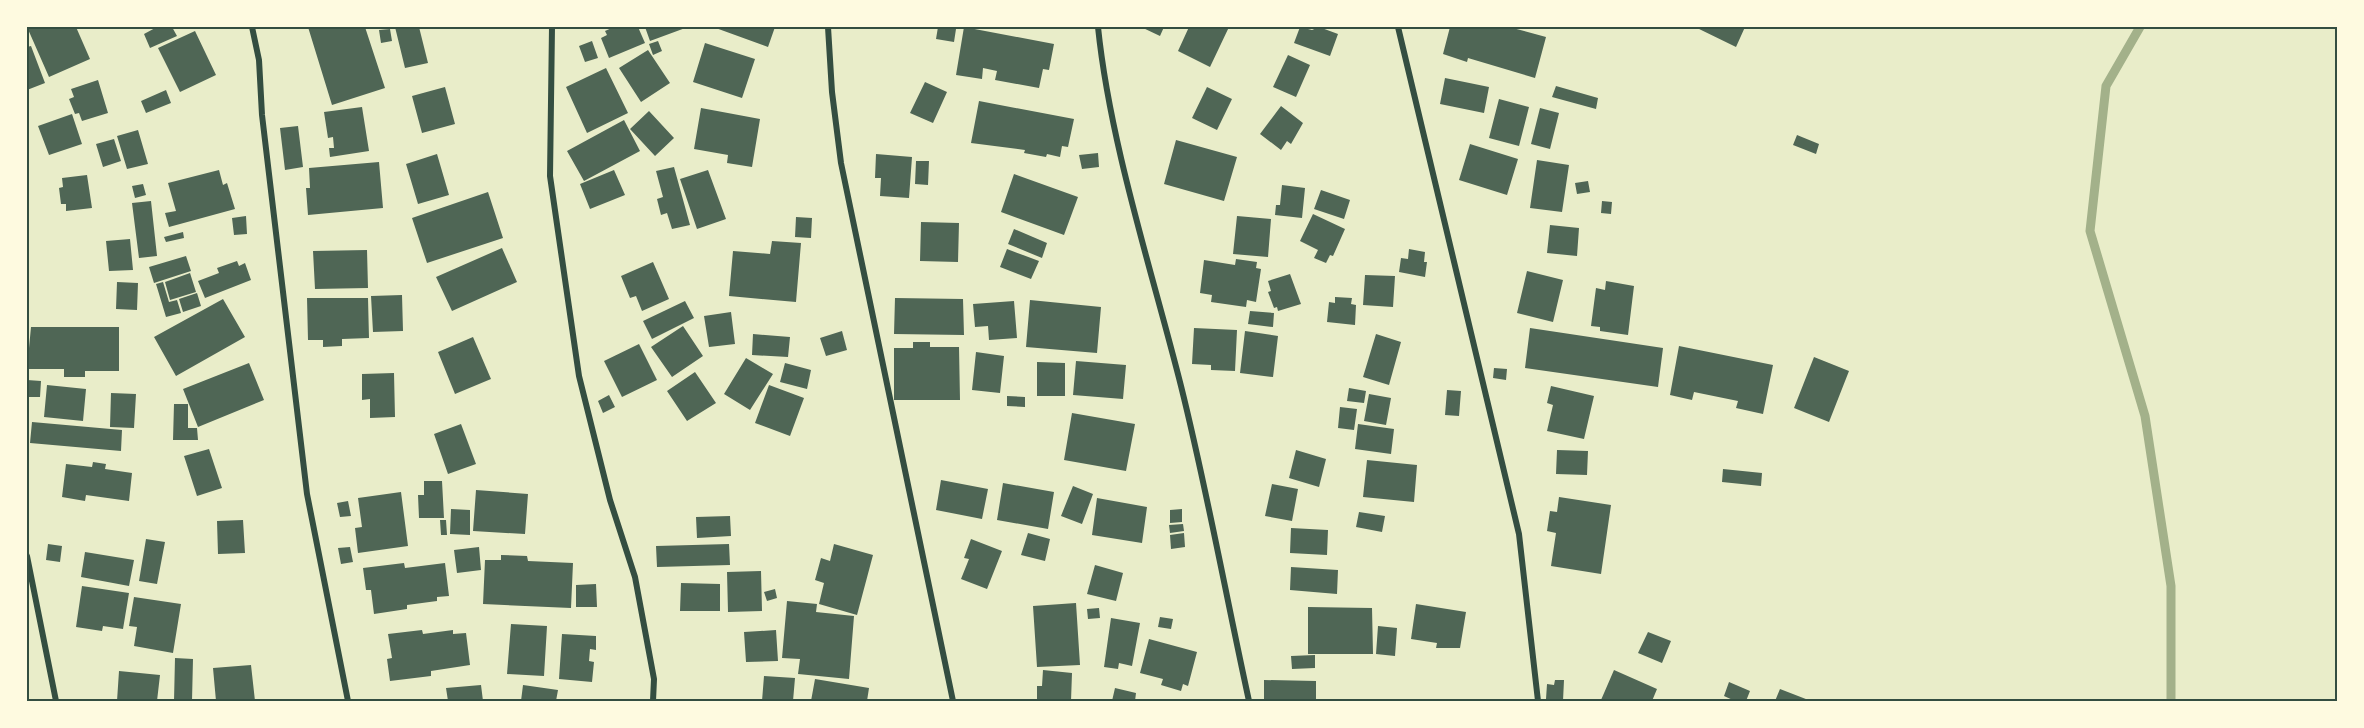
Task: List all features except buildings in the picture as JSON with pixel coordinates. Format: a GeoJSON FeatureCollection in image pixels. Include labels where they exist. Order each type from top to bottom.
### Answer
{"type":"FeatureCollection","features":[{"type":"Feature","properties":{"kind":"street"},"geometry":{"type":"LineString","coordinates":[[252,27],[259,60],[262,115],[308,494],[348,701]]}},
{"type":"Feature","properties":{"kind":"street"},"geometry":{"type":"LineString","coordinates":[[552,27],[550,176],[579,376],[610,500],[634,577],[654,679],[653,701]]}},
{"type":"Feature","properties":{"kind":"street"},"geometry":{"type":"LineString","coordinates":[[828,27],[832,92],[841,163],[953,701]]}},
{"type":"Feature","properties":{"kind":"street"},"geometry":{"type":"LineString","coordinates":[[1098,27],[1101,61],[1125,170],[1181,389],[1249,701]]}},
{"type":"Feature","properties":{"kind":"street"},"geometry":{"type":"LineString","coordinates":[[1398,27],[1519,534],[1538,701]]}},
{"type":"Feature","properties":{"kind":"street"},"geometry":{"type":"LineString","coordinates":[[27,556],[56,701]]}},
{"type":"Feature","properties":{"kind":"waterway"},"geometry":{"type":"LineString","coordinates":[[2140,27],[2106,86],[2090,231],[2145,416],[2171,586],[2171,701]]}}]}
